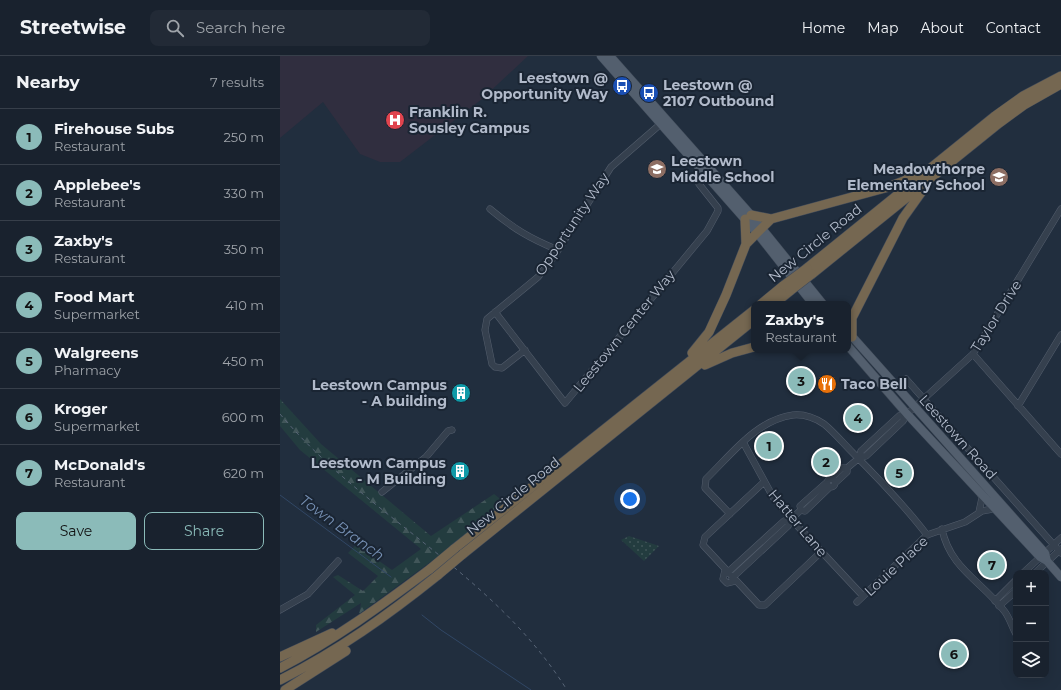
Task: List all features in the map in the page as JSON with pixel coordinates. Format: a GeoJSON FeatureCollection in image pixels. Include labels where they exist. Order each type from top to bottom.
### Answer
{"type":"FeatureCollection","features":[{"type":"Feature","properties":{"kind":"highway","name":"New Circle Road"},"geometry":{"type":"LineString","coordinates":[[766,301],[787,288],[809,271],[955,153],[1012,104],[1061,76]]}},
{"type":"Feature","properties":{"kind":"highway","name":"New Circle Road"},"geometry":{"type":"LineString","coordinates":[[955,153],[1024,105],[1061,84]]}},
{"type":"Feature","properties":{"kind":"highway"},"geometry":{"type":"LineString","coordinates":[[675,372],[709,332],[718,314],[746,244],[748,217],[771,218],[895,185],[955,153]]}},
{"type":"Feature","properties":{"kind":"highway"},"geometry":{"type":"LineString","coordinates":[[851,318],[907,211],[919,194],[955,153]]}},
{"type":"Feature","properties":{"kind":"highway"},"geometry":{"type":"LineString","coordinates":[[746,244],[771,218]]}},
{"type":"Feature","properties":{"kind":"highway","name":"New Circle Road"},"geometry":{"type":"LineString","coordinates":[[776,301],[787,288]]}},
{"type":"Feature","properties":{"kind":"highway","name":"New Circle Road"},"geometry":{"type":"LineString","coordinates":[[280,680],[326,657],[372,627],[434,572],[454,549],[751,312]]}},
{"type":"Feature","properties":{"kind":"highway","name":"New Circle Road"},"geometry":{"type":"LineString","coordinates":[[280,668],[354,626],[463,554],[751,322]]}},
{"type":"Feature","properties":{"kind":"highway"},"geometry":{"type":"LineString","coordinates":[[690,372],[732,353],[751,348]]}},
{"type":"Feature","properties":{"kind":"highway"},"geometry":{"type":"LineString","coordinates":[[280,657],[336,631],[354,626]]}},
{"type":"Feature","properties":{"kind":"highway"},"geometry":{"type":"LineString","coordinates":[[285,690],[359,642],[372,627]]}},
{"type":"Feature","properties":{"kind":"main road"},"geometry":{"type":"LineString","coordinates":[[601,56],[664,121]]}},
{"type":"Feature","properties":{"kind":"main road"},"geometry":{"type":"LineString","coordinates":[[610,56],[664,121],[821,301]]}},
{"type":"Feature","properties":{"kind":"main road"},"geometry":{"type":"LineString","coordinates":[[759,230],[811,301]]}},
{"type":"Feature","properties":{"kind":"main road","name":"Leestown Road"},"geometry":{"type":"LineString","coordinates":[[851,336],[1061,577]]}},
{"type":"Feature","properties":{"kind":"main road","name":"Leestown Road"},"geometry":{"type":"LineString","coordinates":[[851,349],[907,414],[980,492],[1044,557]]}},
{"type":"Feature","properties":{"kind":"street","name":"Opportunity Way"},"geometry":{"type":"LineString","coordinates":[[525,350],[502,368],[495,367],[492,364],[485,330],[487,319],[538,276],[558,250],[611,167],[664,121]]}},
{"type":"Feature","properties":{"kind":"street","name":"Leestown Center Way"},"geometry":{"type":"LineString","coordinates":[[495,312],[565,403],[707,231],[714,220],[718,208],[699,184],[700,176],[706,169]]}},
{"type":"Feature","properties":{"kind":"street"},"geometry":{"type":"LineString","coordinates":[[490,209],[508,225],[532,239],[558,250]]}},
{"type":"Feature","properties":{"kind":"street","name":"Taylor Drive"},"geometry":{"type":"LineString","coordinates":[[791,519],[801,510],[800,506],[847,472],[847,468],[859,458],[866,456],[903,420],[907,414],[972,354],[1061,209]]}},
{"type":"Feature","properties":{"kind":"street"},"geometry":{"type":"LineString","coordinates":[[1018,406],[1061,335]]}},
{"type":"Feature","properties":{"kind":"street"},"geometry":{"type":"LineString","coordinates":[[972,354],[1061,454]]}},
{"type":"Feature","properties":{"kind":"street"},"geometry":{"type":"LineString","coordinates":[[906,379],[1060,551],[1044,557],[1027,570]]}},
{"type":"Feature","properties":{"kind":"street"},"geometry":{"type":"LineString","coordinates":[[730,514],[706,488],[706,479],[754,432],[778,420],[793,415],[809,416],[824,424],[859,458],[915,519],[927,535]]}},
{"type":"Feature","properties":{"kind":"street"},"geometry":{"type":"LineString","coordinates":[[382,492],[426,457],[448,431],[452,430]]}},
{"type":"Feature","properties":{"kind":"street","name":"Hatter Lane"},"geometry":{"type":"LineString","coordinates":[[743,442],[764,482],[791,519],[863,596]]}},
{"type":"Feature","properties":{"kind":"street"},"geometry":{"type":"LineString","coordinates":[[726,572],[703,545],[705,537],[764,482]]}},
{"type":"Feature","properties":{"kind":"street"},"geometry":{"type":"LineString","coordinates":[[979,512],[982,498],[980,492]]}},
{"type":"Feature","properties":{"kind":"street","name":"Louie Place"},"geometry":{"type":"LineString","coordinates":[[857,602],[927,535],[965,522],[979,512],[986,510],[999,511]]}},
{"type":"Feature","properties":{"kind":"street"},"geometry":{"type":"LineString","coordinates":[[791,519],[788,526],[734,580],[727,583],[723,579],[726,572],[784,521],[791,519]]}},
{"type":"Feature","properties":{"kind":"street"},"geometry":{"type":"LineString","coordinates":[[942,529],[948,548],[958,564],[997,603],[1013,627]]}},
{"type":"Feature","properties":{"kind":"street"},"geometry":{"type":"LineString","coordinates":[[1036,570],[1044,557],[1061,538]]}},
{"type":"Feature","properties":{"kind":"street"},"geometry":{"type":"LineString","coordinates":[[734,580],[756,604],[765,604],[821,552]]}},
{"type":"Feature","properties":{"kind":"street"},"geometry":{"type":"LineString","coordinates":[[280,610],[308,594],[338,561]]}},
{"type":"Feature","properties":{"kind":"street"},"geometry":{"type":"LineString","coordinates":[[997,603],[1013,584]]}},
{"type":"Feature","properties":{"kind":"street"},"geometry":{"type":"LineString","coordinates":[[997,603],[1013,593]]}},
{"type":"Feature","properties":{"kind":"shaded area","name":"Franklin R. Sousley Campus"},"geometry":{"type":"Polygon","coordinates":[[[280,56],[528,56],[482,99],[400,162],[380,162],[360,154],[323,102],[280,138],[280,56]]]}},
{"type":"Feature","properties":{"kind":"green space"},"geometry":{"type":"Polygon","coordinates":[[[280,399],[321,444],[431,536],[494,494],[504,502],[444,552],[359,614],[361,603],[316,632],[316,625],[355,595],[333,577],[338,575],[363,591],[378,576],[348,553],[356,545],[392,570],[421,549],[300,450],[280,426],[280,399]]]}},
{"type":"Feature","properties":{"kind":"green space"},"geometry":{"type":"Polygon","coordinates":[[[629,536],[659,546],[644,561],[621,540],[629,536]]]}},
{"type":"Feature","properties":{"kind":"waterway","name":"Town Branch"},"geometry":{"type":"LineString","coordinates":[[280,495],[391,577]]}},
{"type":"Feature","properties":{"kind":"waterway","name":"Town Branch"},"geometry":{"type":"LineString","coordinates":[[422,615],[441,630],[531,690]]}},
{"type":"Feature","properties":{"kind":"railway"},"geometry":{"type":"LineString","coordinates":[[280,414],[315,451],[352,484],[467,578],[503,612],[537,649],[567,690]]}},
{"type":"Feature","properties":{"kind":"place","name":"Leestown @ Opportunity Way"},"geometry":{"type":"Point","coordinates":[622,86]}},
{"type":"Feature","properties":{"kind":"place","name":"Leestown @ 2107 Outbound"},"geometry":{"type":"Point","coordinates":[649,93]}},
{"type":"Feature","properties":{"kind":"place","name":"Franklin R. Sousley Campus"},"geometry":{"type":"Point","coordinates":[395,120]}},
{"type":"Feature","properties":{"kind":"place","name":"Leestown Middle School"},"geometry":{"type":"Point","coordinates":[657,169]}},
{"type":"Feature","properties":{"kind":"place","name":"Meadowthorpe Elementary School"},"geometry":{"type":"Point","coordinates":[999,177]}},
{"type":"Feature","properties":{"kind":"place","name":"Zaxby's"},"geometry":{"type":"Point","coordinates":[801,381]}},
{"type":"Feature","properties":{"kind":"place","name":"Taco Bell"},"geometry":{"type":"Point","coordinates":[827,384]}},
{"type":"Feature","properties":{"kind":"place","name":"Leestown Campus - A building"},"geometry":{"type":"Point","coordinates":[461,393]}},
{"type":"Feature","properties":{"kind":"place","name":"Food Mart"},"geometry":{"type":"Point","coordinates":[858,418]}},
{"type":"Feature","properties":{"kind":"place","name":"Firehouse Subs"},"geometry":{"type":"Point","coordinates":[769,446]}},
{"type":"Feature","properties":{"kind":"place","name":"Applebee's"},"geometry":{"type":"Point","coordinates":[826,462]}},
{"type":"Feature","properties":{"kind":"place","name":"Leestown Campus - M Building"},"geometry":{"type":"Point","coordinates":[460,471]}},
{"type":"Feature","properties":{"kind":"place","name":"Walgreens"},"geometry":{"type":"Point","coordinates":[899,473]}},
{"type":"Feature","properties":{"kind":"place","name":"McDonald's"},"geometry":{"type":"Point","coordinates":[992,565]}},
{"type":"Feature","properties":{"kind":"place","name":"Kroger"},"geometry":{"type":"Point","coordinates":[954,654]}}]}
